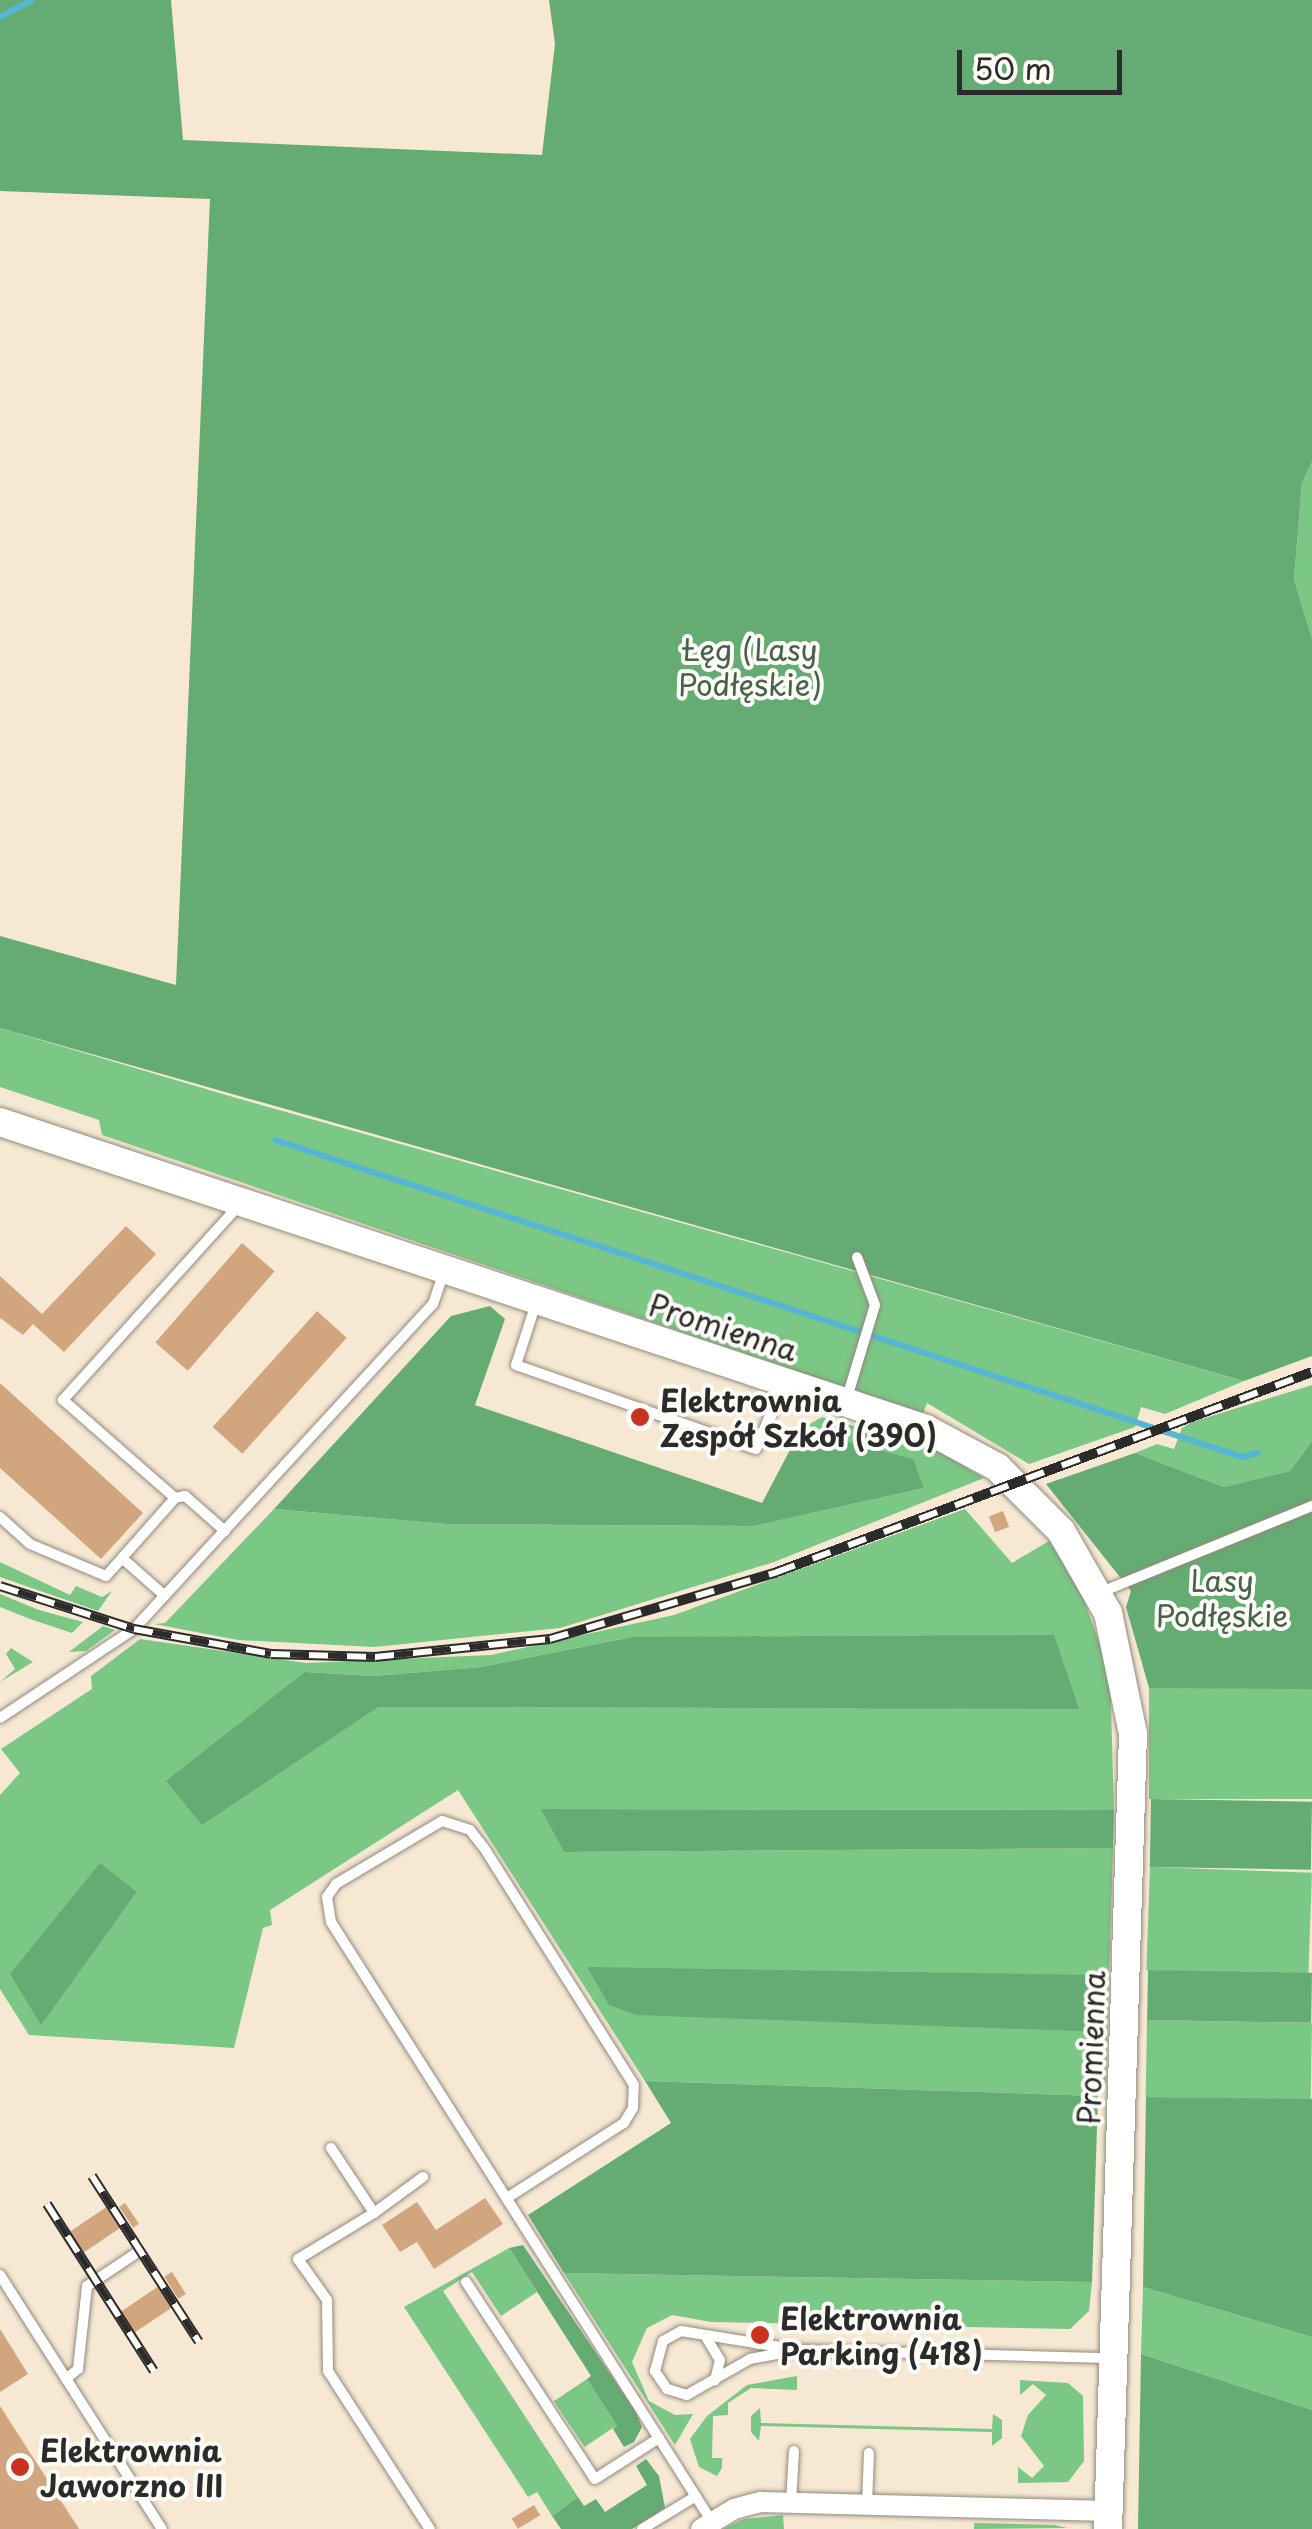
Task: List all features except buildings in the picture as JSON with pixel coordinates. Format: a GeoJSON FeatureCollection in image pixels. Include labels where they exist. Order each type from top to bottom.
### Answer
{"type":"FeatureCollection","features":[{"type":"Feature","properties":{"kind":"street","name":"Promienna"},"geometry":{"type":"LineString","coordinates":[[0,1122],[926,1430],[997,1468],[1061,1530],[1098,1593],[1124,1665],[1133,1734],[1108,2520]]}},
{"type":"Feature","properties":{"kind":"street"},"geometry":{"type":"LineString","coordinates":[[707,2525],[750,2504],[790,2502],[1108,2520]]}},
{"type":"Feature","properties":{"kind":"lane"},"geometry":{"type":"LineString","coordinates":[[175,1498],[63,1400],[242,1202]]}},
{"type":"Feature","properties":{"kind":"lane"},"geometry":{"type":"LineString","coordinates":[[846,1402],[874,1305],[857,1257]]}},
{"type":"Feature","properties":{"kind":"lane"},"geometry":{"type":"LineString","coordinates":[[0,1718],[134,1629],[433,1304],[446,1269]]}},
{"type":"Feature","properties":{"kind":"lane"},"geometry":{"type":"LineString","coordinates":[[537,1300],[516,1366],[756,1449],[784,1381]]}},
{"type":"Feature","properties":{"kind":"lane"},"geometry":{"type":"LineString","coordinates":[[0,1517],[30,1544],[106,1576],[175,1498],[185,1496],[225,1531]]}},
{"type":"Feature","properties":{"kind":"lane"},"geometry":{"type":"LineString","coordinates":[[1098,1593],[1312,1506]]}},
{"type":"Feature","properties":{"kind":"lane"},"geometry":{"type":"LineString","coordinates":[[122,1558],[164,1596]]}},
{"type":"Feature","properties":{"kind":"lane"},"geometry":{"type":"LineString","coordinates":[[507,2198],[624,2123],[633,2108],[634,2085],[484,1848],[470,1830],[442,1821],[336,1884],[327,1909],[507,2198],[696,2496],[707,2525]]}},
{"type":"Feature","properties":{"kind":"lane"},"geometry":{"type":"LineString","coordinates":[[332,2148],[374,2213]]}},
{"type":"Feature","properties":{"kind":"lane"},"geometry":{"type":"LineString","coordinates":[[423,2177],[374,2213],[298,2259],[327,2300],[328,2371],[430,2529]]}},
{"type":"Feature","properties":{"kind":"lane"},"geometry":{"type":"LineString","coordinates":[[66,2378],[78,2369],[87,2286],[135,2254]]}},
{"type":"Feature","properties":{"kind":"lane"},"geometry":{"type":"LineString","coordinates":[[0,2275],[162,2529]]}},
{"type":"Feature","properties":{"kind":"lane"},"geometry":{"type":"LineString","coordinates":[[466,2282],[595,2479],[658,2438]]}},
{"type":"Feature","properties":{"kind":"lane"},"geometry":{"type":"LineString","coordinates":[[798,2350],[750,2359],[698,2394],[676,2394],[656,2371],[657,2350],[671,2334],[702,2334],[798,2350],[1114,2358]]}},
{"type":"Feature","properties":{"kind":"lane"},"geometry":{"type":"LineString","coordinates":[[702,2334],[717,2350],[714,2381]]}},
{"type":"Feature","properties":{"kind":"lane"},"geometry":{"type":"LineString","coordinates":[[790,2502],[794,2451]]}},
{"type":"Feature","properties":{"kind":"lane"},"geometry":{"type":"LineString","coordinates":[[867,2504],[868,2453]]}},
{"type":"Feature","properties":{"kind":"lane"},"geometry":{"type":"LineString","coordinates":[[642,2529],[696,2496]]}},
{"type":"Feature","properties":{"kind":"green space","name":"Łęg (Lasy Podłęskie)"},"geometry":{"type":"Polygon","coordinates":[[[0,0],[171,0],[183,140],[542,155],[555,44],[549,0],[1312,0],[1312,462],[1302,483],[1294,579],[1312,639],[1312,1356],[1244,1381],[0,1028],[0,936],[176,985],[210,199],[0,191],[0,0]]]}},
{"type":"Feature","properties":{"kind":"green space"},"geometry":{"type":"Polygon","coordinates":[[[1312,462],[1312,639],[1294,579],[1302,483],[1312,462]]]}},
{"type":"Feature","properties":{"kind":"green space"},"geometry":{"type":"Polygon","coordinates":[[[0,1028],[1244,1381],[1165,1414],[1141,1407],[1135,1427],[1029,1464],[927,1403],[923,1414],[102,1135],[99,1120],[0,1087],[0,1028]]]}},
{"type":"Feature","properties":{"kind":"green space"},"geometry":{"type":"Polygon","coordinates":[[[490,1306],[505,1319],[475,1405],[762,1503],[801,1429],[913,1459],[924,1488],[754,1526],[446,1524],[274,1509],[451,1316],[490,1306]]]}},
{"type":"Feature","properties":{"kind":"green space"},"geometry":{"type":"Polygon","coordinates":[[[1312,1385],[1312,1441],[1290,1471],[1224,1487],[1135,1453],[1157,1444],[1174,1449],[1182,1428],[1192,1422],[1312,1385]]]}},
{"type":"Feature","properties":{"kind":"green space"},"geometry":{"type":"Polygon","coordinates":[[[822,1417],[931,1447],[984,1478],[774,1562],[560,1628],[374,1647],[238,1640],[154,1624],[165,1623],[274,1509],[446,1524],[754,1526],[924,1488],[912,1459],[801,1429],[822,1417]]]}},
{"type":"Feature","properties":{"kind":"green space","name":"Lasy Podłęskie"},"geometry":{"type":"Polygon","coordinates":[[[1312,1441],[1312,1689],[1149,1688],[1126,1607],[1131,1591],[1046,1484],[1135,1453],[1224,1487],[1290,1471],[1312,1441]]]}},
{"type":"Feature","properties":{"kind":"green space"},"geometry":{"type":"Polygon","coordinates":[[[965,1509],[1012,1563],[1049,1541],[1079,1586],[1110,1672],[1114,1810],[542,1809],[564,1852],[1113,1848],[1106,2085],[1098,2096],[645,2081],[458,1790],[270,1910],[272,1925],[263,1928],[234,2048],[29,2035],[0,1989],[0,1795],[20,1773],[1,1749],[92,1689],[91,1676],[140,1639],[306,1663],[491,1655],[674,1615],[965,1509]],[[632,1637],[481,1667],[373,1676],[305,1672],[378,1707],[1079,1708],[632,1637]],[[99,1864],[41,2024],[137,1892],[99,1864]]]}},
{"type":"Feature","properties":{"kind":"green space"},"geometry":{"type":"Polygon","coordinates":[[[0,1562],[70,1595],[76,1586],[102,1597],[112,1591],[98,1611],[0,1577],[0,1562]]]}},
{"type":"Feature","properties":{"kind":"green space"},"geometry":{"type":"Polygon","coordinates":[[[0,1594],[83,1622],[72,1633],[30,1619],[0,1607],[0,1594]]]}},
{"type":"Feature","properties":{"kind":"green space"},"geometry":{"type":"Polygon","coordinates":[[[103,1626],[115,1630],[86,1651],[69,1652],[103,1626]]]}},
{"type":"Feature","properties":{"kind":"green space"},"geometry":{"type":"Polygon","coordinates":[[[1054,1635],[1079,1709],[378,1707],[202,1825],[166,1781],[305,1672],[373,1676],[481,1667],[632,1637],[1054,1635]]]}},
{"type":"Feature","properties":{"kind":"green space"},"geometry":{"type":"Polygon","coordinates":[[[11,1648],[33,1662],[0,1682],[15,1669],[6,1654],[11,1648]]]}},
{"type":"Feature","properties":{"kind":"green space"},"geometry":{"type":"Polygon","coordinates":[[[1149,1688],[1312,1688],[1312,1799],[1149,1799],[1149,1688]]]}},
{"type":"Feature","properties":{"kind":"green space"},"geometry":{"type":"Polygon","coordinates":[[[1151,1799],[1312,1802],[1311,1870],[1150,1867],[1151,1799]]]}},
{"type":"Feature","properties":{"kind":"green space"},"geometry":{"type":"Polygon","coordinates":[[[541,1809],[1114,1810],[1113,1848],[564,1852],[541,1809]]]}},
{"type":"Feature","properties":{"kind":"green space"},"geometry":{"type":"Polygon","coordinates":[[[100,1863],[137,1892],[41,2025],[10,1974],[100,1863]]]}},
{"type":"Feature","properties":{"kind":"green space"},"geometry":{"type":"Polygon","coordinates":[[[1150,1867],[1312,1873],[1308,1976],[1146,1970],[1150,1867]]]}},
{"type":"Feature","properties":{"kind":"green space"},"geometry":{"type":"Polygon","coordinates":[[[587,1967],[1103,1975],[1104,2032],[636,2015],[609,2005],[587,1967]]]}},
{"type":"Feature","properties":{"kind":"green space"},"geometry":{"type":"Polygon","coordinates":[[[1148,1970],[1312,1973],[1311,2023],[1147,2020],[1148,1970]]]}},
{"type":"Feature","properties":{"kind":"green space"},"geometry":{"type":"Polygon","coordinates":[[[1147,2020],[1312,2023],[1311,2100],[1146,2097],[1147,2020]]]}},
{"type":"Feature","properties":{"kind":"green space"},"geometry":{"type":"Polygon","coordinates":[[[645,2081],[1098,2096],[1092,2282],[564,2273],[528,2215],[671,2123],[645,2081]]]}},
{"type":"Feature","properties":{"kind":"green space"},"geometry":{"type":"Polygon","coordinates":[[[1146,2097],[1312,2099],[1312,2337],[1143,2287],[1146,2097]]]}},
{"type":"Feature","properties":{"kind":"green space"},"geometry":{"type":"Polygon","coordinates":[[[523,2245],[636,2412],[642,2427],[634,2442],[624,2447],[613,2429],[617,2425],[587,2379],[591,2376],[509,2248],[523,2245]]]}},
{"type":"Feature","properties":{"kind":"green space"},"geometry":{"type":"Polygon","coordinates":[[[509,2248],[537,2292],[501,2316],[472,2272],[443,2291],[578,2497],[552,2516],[537,2492],[528,2497],[404,2307],[509,2248]]]}},
{"type":"Feature","properties":{"kind":"green space"},"geometry":{"type":"Polygon","coordinates":[[[564,2273],[1092,2282],[1089,2311],[1070,2329],[711,2322],[672,2315],[647,2328],[632,2362],[649,2401],[675,2415],[693,2414],[675,2445],[564,2273]]]}},
{"type":"Feature","properties":{"kind":"green space"},"geometry":{"type":"Polygon","coordinates":[[[1143,2287],[1312,2337],[1312,2410],[1141,2354],[1143,2287]]]}},
{"type":"Feature","properties":{"kind":"green space"},"geometry":{"type":"Polygon","coordinates":[[[1141,2354],[1312,2410],[1312,2529],[1138,2529],[1141,2354]]]}},
{"type":"Feature","properties":{"kind":"green space"},"geometry":{"type":"Polygon","coordinates":[[[797,2376],[797,2390],[751,2388],[728,2403],[728,2415],[713,2416],[712,2458],[722,2458],[722,2468],[717,2476],[699,2467],[690,2439],[707,2416],[747,2385],[797,2376]]]}},
{"type":"Feature","properties":{"kind":"green space"},"geometry":{"type":"Polygon","coordinates":[[[587,2379],[618,2425],[585,2447],[554,2401],[587,2379]]]}},
{"type":"Feature","properties":{"kind":"green space"},"geometry":{"type":"Polygon","coordinates":[[[1020,2380],[1068,2383],[1083,2396],[1084,2461],[1068,2482],[1018,2483],[1018,2467],[1032,2478],[1044,2466],[1021,2436],[1028,2415],[1046,2395],[1033,2384],[1020,2395],[1020,2380]]]}},
{"type":"Feature","properties":{"kind":"green space"},"geometry":{"type":"Polygon","coordinates":[[[760,2408],[761,2423],[992,2429],[993,2414],[1002,2420],[1002,2438],[992,2446],[992,2432],[761,2426],[759,2441],[751,2432],[751,2416],[760,2408]]]}},
{"type":"Feature","properties":{"kind":"green space"},"geometry":{"type":"Polygon","coordinates":[[[646,2459],[659,2476],[665,2508],[632,2529],[561,2529],[552,2516],[578,2497],[584,2506],[596,2499],[605,2512],[647,2485],[636,2466],[646,2459]]]}},
{"type":"Feature","properties":{"kind":"green space"},"geometry":{"type":"Polygon","coordinates":[[[783,2515],[784,2529],[723,2529],[744,2519],[783,2515]]]}},
{"type":"Feature","properties":{"kind":"green space"},"geometry":{"type":"Polygon","coordinates":[[[974,2523],[1055,2525],[1067,2528],[974,2529],[974,2523]]]}},
{"type":"Feature","properties":{"kind":"waterway"},"geometry":{"type":"LineString","coordinates":[[0,17],[32,0]]}},
{"type":"Feature","properties":{"kind":"waterway"},"geometry":{"type":"LineString","coordinates":[[275,1140],[1242,1457],[1257,1453]]}},
{"type":"Feature","properties":{"kind":"railway"},"geometry":{"type":"LineString","coordinates":[[0,1586],[134,1629],[271,1654],[375,1657],[550,1639],[777,1572],[1312,1372]]}},
{"type":"Feature","properties":{"kind":"railway"},"geometry":{"type":"LineString","coordinates":[[92,2176],[199,2342]]}},
{"type":"Feature","properties":{"kind":"railway"},"geometry":{"type":"LineString","coordinates":[[47,2204],[154,2371]]}},
{"type":"Feature","properties":{"kind":"place","name":"Elektrownia Zespół Szkół (390)"},"geometry":{"type":"Point","coordinates":[640,1417]}},
{"type":"Feature","properties":{"kind":"place","name":"Elektrownia Parking (418)"},"geometry":{"type":"Point","coordinates":[760,2335]}},
{"type":"Feature","properties":{"kind":"place","name":"Elektrownia Jaworzno III"},"geometry":{"type":"Point","coordinates":[20,2467]}}]}
